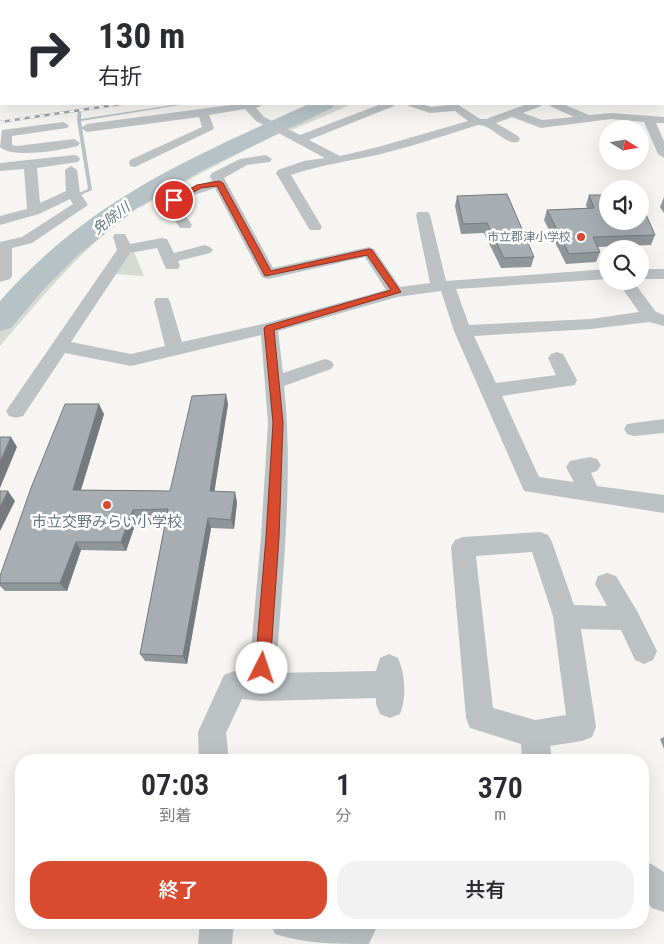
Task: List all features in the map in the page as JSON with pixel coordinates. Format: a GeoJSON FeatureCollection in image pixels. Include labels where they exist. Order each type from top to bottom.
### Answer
{"type":"FeatureCollection","features":[{"type":"Feature","properties":{"kind":"street"},"geometry":{"type":"LineString","coordinates":[[87,128],[159,116],[203,113],[252,105],[260,119],[338,160]]}},
{"type":"Feature","properties":{"kind":"street"},"geometry":{"type":"LineString","coordinates":[[300,139],[387,105]]}},
{"type":"Feature","properties":{"kind":"street"},"geometry":{"type":"LineString","coordinates":[[416,105],[430,110],[455,106],[514,139]]}},
{"type":"Feature","properties":{"kind":"street"},"geometry":{"type":"LineString","coordinates":[[315,227],[292,198],[279,174],[308,164],[338,160],[380,150],[513,113],[534,105]]}},
{"type":"Feature","properties":{"kind":"street"},"geometry":{"type":"LineString","coordinates":[[556,105],[587,118]]}},
{"type":"Feature","properties":{"kind":"street"},"geometry":{"type":"LineString","coordinates":[[623,105],[664,119]]}},
{"type":"Feature","properties":{"kind":"street"},"geometry":{"type":"LineString","coordinates":[[135,163],[208,128],[203,113]]}},
{"type":"Feature","properties":{"kind":"street"},"geometry":{"type":"LineString","coordinates":[[513,113],[541,124],[611,116],[664,119]]}},
{"type":"Feature","properties":{"kind":"street"},"geometry":{"type":"LineString","coordinates":[[648,119],[664,154]]}},
{"type":"Feature","properties":{"kind":"street"},"geometry":{"type":"LineString","coordinates":[[63,126],[6,133],[3,147],[16,150],[74,143]]}},
{"type":"Feature","properties":{"kind":"street"},"geometry":{"type":"LineString","coordinates":[[260,161],[244,162],[217,176],[231,214],[268,274],[313,260],[368,248],[396,292]]}},
{"type":"Feature","properties":{"kind":"street"},"geometry":{"type":"LineString","coordinates":[[0,167],[72,164],[75,196],[81,205],[27,240],[2,232]]}},
{"type":"Feature","properties":{"kind":"street"},"geometry":{"type":"LineString","coordinates":[[30,165],[34,211]]}},
{"type":"Feature","properties":{"kind":"street"},"geometry":{"type":"LineString","coordinates":[[185,224],[166,206],[186,192],[219,183]]}},
{"type":"Feature","properties":{"kind":"street"},"geometry":{"type":"LineString","coordinates":[[2,232],[34,211],[75,196]]}},
{"type":"Feature","properties":{"kind":"street"},"geometry":{"type":"LineString","coordinates":[[423,215],[422,240],[532,485],[664,504]]}},
{"type":"Feature","properties":{"kind":"street"},"geometry":{"type":"LineString","coordinates":[[0,277],[4,276],[2,232]]}},
{"type":"Feature","properties":{"kind":"street"},"geometry":{"type":"LineString","coordinates":[[16,411],[60,346],[94,304],[123,243],[162,242],[171,262],[205,250]]}},
{"type":"Feature","properties":{"kind":"street"},"geometry":{"type":"LineString","coordinates":[[649,274],[664,274]]}},
{"type":"Feature","properties":{"kind":"street"},"geometry":{"type":"LineString","coordinates":[[60,346],[131,360],[269,328],[396,292],[443,286],[599,275]]}},
{"type":"Feature","properties":{"kind":"street"},"geometry":{"type":"LineString","coordinates":[[633,290],[657,319]]}},
{"type":"Feature","properties":{"kind":"street"},"geometry":{"type":"LineString","coordinates":[[162,302],[175,351]]}},
{"type":"Feature","properties":{"kind":"street"},"geometry":{"type":"LineString","coordinates":[[463,331],[657,319]]}},
{"type":"Feature","properties":{"kind":"street"},"geometry":{"type":"LineString","coordinates":[[261,686],[273,537],[278,423],[269,328]]}},
{"type":"Feature","properties":{"kind":"street"},"geometry":{"type":"LineString","coordinates":[[489,391],[568,380],[557,358]]}},
{"type":"Feature","properties":{"kind":"street"},"geometry":{"type":"LineString","coordinates":[[273,383],[325,365]]}},
{"type":"Feature","properties":{"kind":"street"},"geometry":{"type":"LineString","coordinates":[[590,465],[578,467],[590,493]]}},
{"type":"Feature","properties":{"kind":"street"},"geometry":{"type":"LineString","coordinates":[[540,542],[566,616],[582,727],[536,747],[480,718],[463,547],[540,542]]}},
{"type":"Feature","properties":{"kind":"street"},"geometry":{"type":"LineString","coordinates":[[607,584],[644,651]]}},
{"type":"Feature","properties":{"kind":"street"},"geometry":{"type":"LineString","coordinates":[[566,616],[628,619]]}},
{"type":"Feature","properties":{"kind":"street"},"geometry":{"type":"LineString","coordinates":[[214,754],[212,732],[234,685],[390,685]]}},
{"type":"Feature","properties":{"kind":"street"},"geometry":{"type":"LineString","coordinates":[[649,882],[664,896]]}},
{"type":"Feature","properties":{"kind":"street"},"geometry":{"type":"LineString","coordinates":[[216,944],[217,929]]}},
{"type":"Feature","properties":{"kind":"street"},"geometry":{"type":"LineString","coordinates":[[324,929],[356,935],[359,929]]}},
{"type":"Feature","properties":{"kind":"shaded area"},"geometry":{"type":"Polygon","coordinates":[[[326,105],[350,105],[292,130],[283,125],[326,105]]]}},
{"type":"Feature","properties":{"kind":"shaded area"},"geometry":{"type":"Polygon","coordinates":[[[271,131],[277,134],[141,207],[133,204],[216,157],[271,131]]]}},
{"type":"Feature","properties":{"kind":"shaded area"},"geometry":{"type":"Polygon","coordinates":[[[125,208],[133,211],[79,258],[0,346],[0,327],[61,256],[125,208]]]}},
{"type":"Feature","properties":{"kind":"shaded area"},"geometry":{"type":"Polygon","coordinates":[[[134,252],[144,276],[114,274],[128,254],[134,252]]]}},
{"type":"Feature","properties":{"kind":"building"},"geometry":{"type":"Polygon","coordinates":[[[507,194],[534,257],[504,258],[487,223],[463,224],[457,196],[507,194]]]}},
{"type":"Feature","properties":{"kind":"building"},"geometry":{"type":"Polygon","coordinates":[[[589,195],[599,195],[599,230],[649,230],[649,221],[655,235],[593,237],[599,252],[569,254],[547,210],[594,208],[589,195]]]}},
{"type":"Feature","properties":{"kind":"building","name":"市立交野みらい小学校"},"geometry":{"type":"Polygon","coordinates":[[[226,394],[210,491],[235,492],[231,520],[208,518],[183,656],[140,654],[168,509],[133,510],[121,542],[76,542],[60,583],[0,583],[0,576],[31,488],[65,404],[99,404],[73,490],[170,491],[192,396],[226,394]]]}},
{"type":"Feature","properties":{"kind":"building"},"geometry":{"type":"Polygon","coordinates":[[[0,437],[11,437],[0,462],[0,437]]]}},
{"type":"Feature","properties":{"kind":"building"},"geometry":{"type":"Polygon","coordinates":[[[0,491],[8,491],[0,507],[0,491]]]}},
{"type":"Feature","properties":{"kind":"waterway"},"geometry":{"type":"LineString","coordinates":[[79,120],[177,105]]}},
{"type":"Feature","properties":{"kind":"waterway","name":"免除川"},"geometry":{"type":"LineString","coordinates":[[0,321],[32,284],[68,249],[127,204],[191,167],[323,105]]}},
{"type":"Feature","properties":{"kind":"waterway"},"geometry":{"type":"LineString","coordinates":[[79,112],[79,120]]}},
{"type":"Feature","properties":{"kind":"waterway"},"geometry":{"type":"LineString","coordinates":[[73,197],[90,190],[79,120]]}},
{"type":"Feature","properties":{"kind":"waterway"},"geometry":{"type":"LineString","coordinates":[[0,224],[34,214]]}},
{"type":"Feature","properties":{"kind":"railway"},"geometry":{"type":"LineString","coordinates":[[0,122],[114,105]]}},
{"type":"Feature","properties":{"kind":"place","name":"市立郡津小学校"},"geometry":{"type":"Point","coordinates":[581,237]}},
{"type":"Feature","properties":{"kind":"place","name":"市立交野みらい小学校"},"geometry":{"type":"Point","coordinates":[107,505]}},
{"type":"Feature","properties":{"kind":"route"},"geometry":{"type":"LineString","coordinates":[[174,200],[186,192],[199,187],[219,183],[268,274],[369,252],[396,292],[269,328],[278,423],[273,537],[262,668]]}}]}
